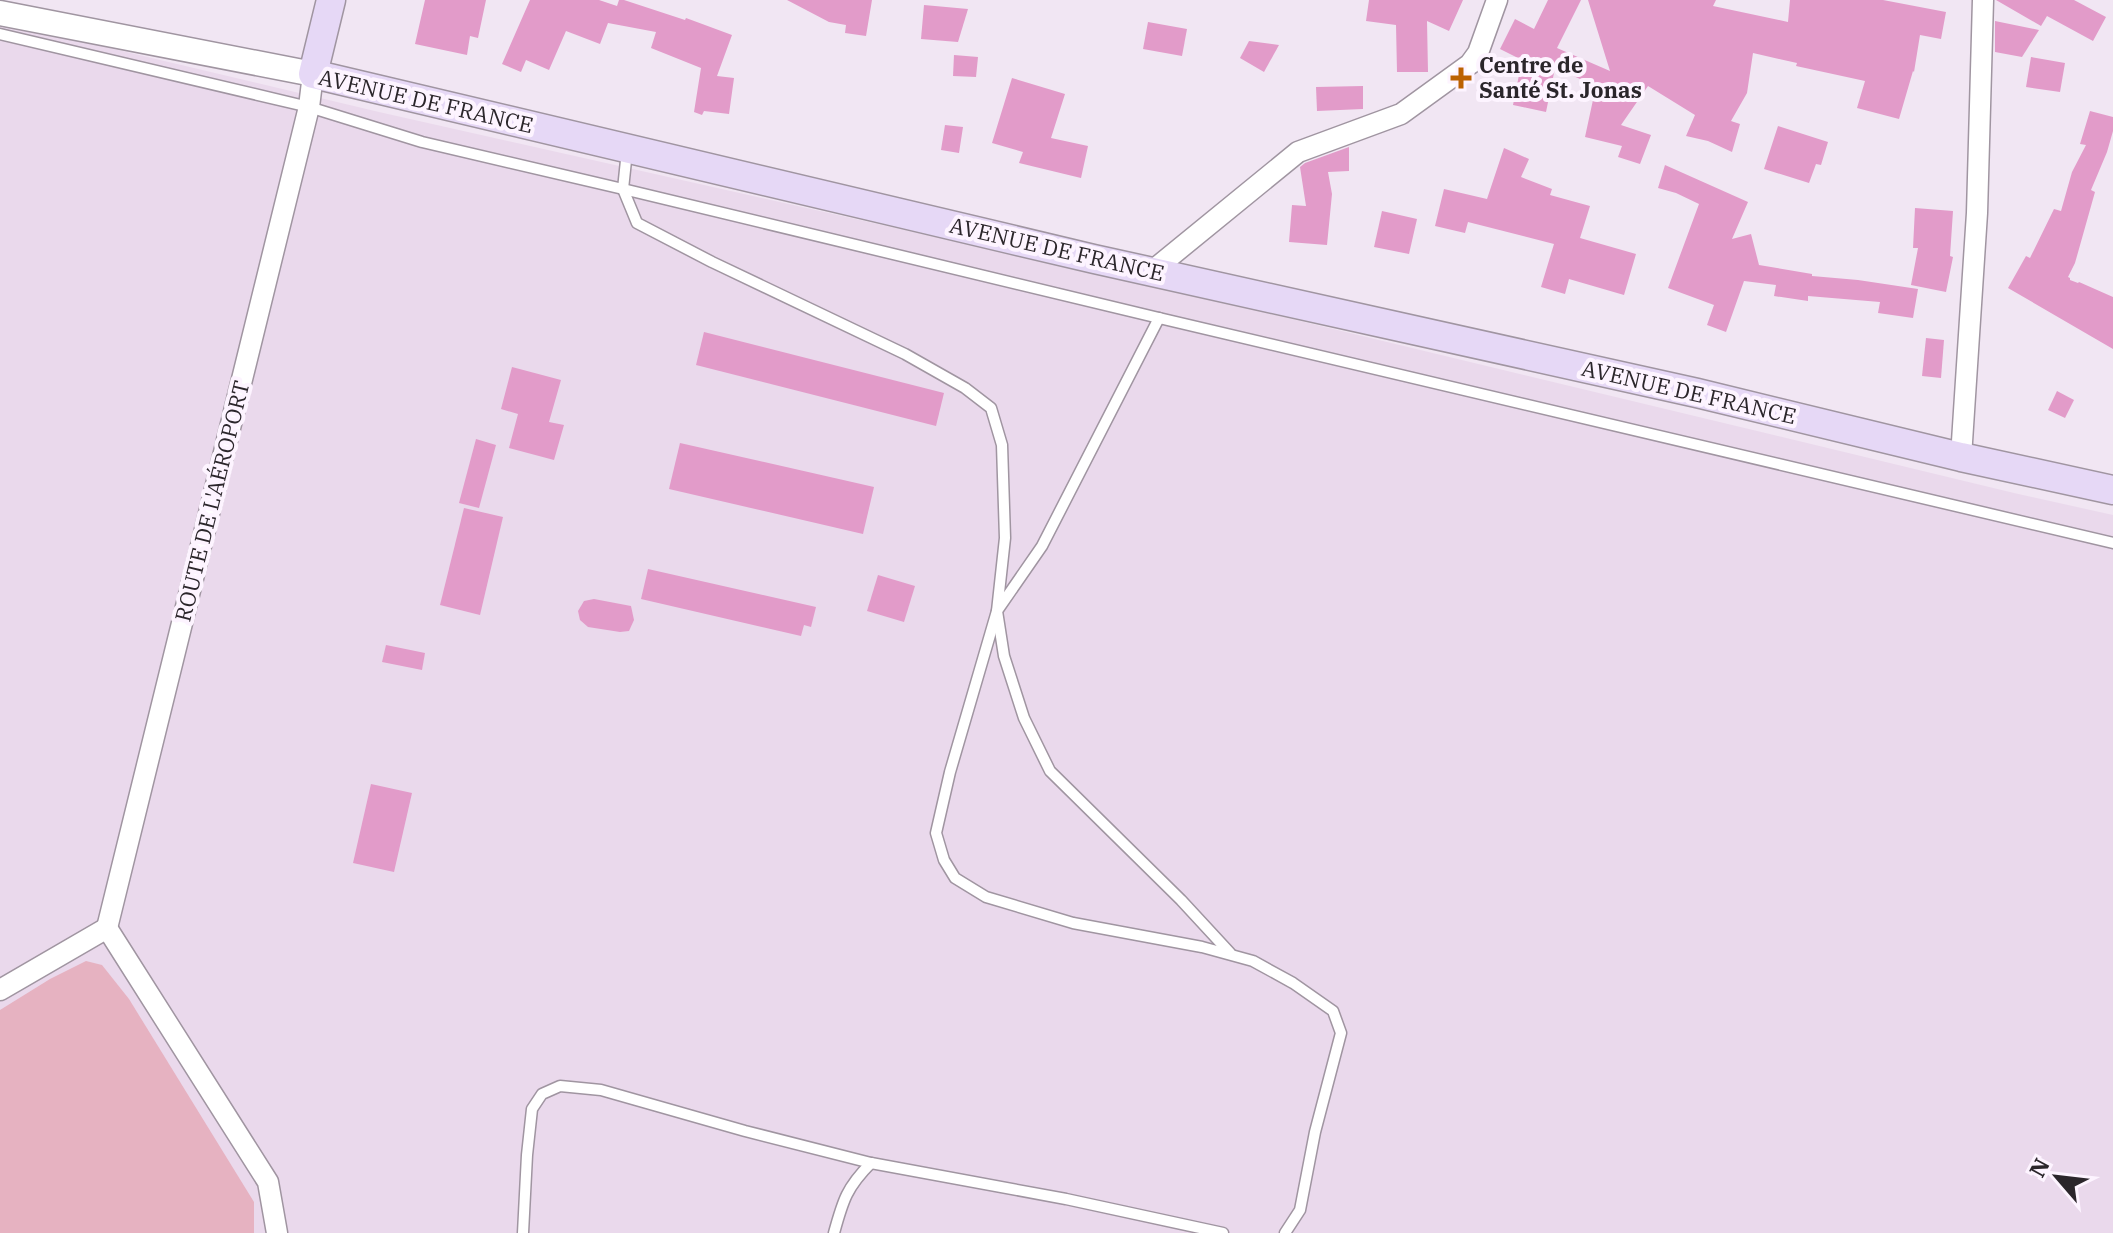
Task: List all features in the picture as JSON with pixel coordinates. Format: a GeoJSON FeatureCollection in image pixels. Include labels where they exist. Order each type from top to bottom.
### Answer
{"type":"FeatureCollection","features":[{"type":"Feature","properties":{"kind":"main road"},"geometry":{"type":"LineString","coordinates":[[313,74],[331,0]]}},
{"type":"Feature","properties":{"kind":"main road","name":"AVENUE DE FRANCE"},"geometry":{"type":"LineString","coordinates":[[313,74],[1151,272],[1697,393],[2113,490]]}},
{"type":"Feature","properties":{"kind":"street"},"geometry":{"type":"LineString","coordinates":[[1151,272],[1298,152],[1401,114],[1470,64],[1478,53],[1497,0]]}},
{"type":"Feature","properties":{"kind":"street"},"geometry":{"type":"LineString","coordinates":[[1961,457],[1977,213],[1983,0]]}},
{"type":"Feature","properties":{"kind":"street","name":"AVENUE DE FRANCE"},"geometry":{"type":"LineString","coordinates":[[0,13],[313,74]]}},
{"type":"Feature","properties":{"kind":"street","name":"ROUTE DE L'AÉROPORT"},"geometry":{"type":"LineString","coordinates":[[107,928],[309,107],[313,74]]}},
{"type":"Feature","properties":{"kind":"street"},"geometry":{"type":"LineString","coordinates":[[0,990],[107,928],[268,1182],[277,1233]]}},
{"type":"Feature","properties":{"kind":"lane"},"geometry":{"type":"LineString","coordinates":[[0,34],[309,107],[422,142],[2113,543]]}},
{"type":"Feature","properties":{"kind":"lane"},"geometry":{"type":"LineString","coordinates":[[628,148],[623,189],[637,223],[905,354],[965,388],[991,408],[1002,445],[1005,538],[997,611],[950,772],[936,833],[944,860],[955,878],[986,897],[1073,923],[1202,947],[1253,961],[1293,983],[1333,1011],[1341,1033],[1315,1132],[1300,1210],[1285,1233]]}},
{"type":"Feature","properties":{"kind":"lane"},"geometry":{"type":"LineString","coordinates":[[1159,318],[1042,546],[997,611],[1004,656],[1024,718],[1050,771],[1181,900],[1231,955]]}},
{"type":"Feature","properties":{"kind":"lane"},"geometry":{"type":"LineString","coordinates":[[523,1233],[532,1109],[542,1094],[560,1086],[601,1090],[871,1163],[1066,1199],[1223,1233]]}},
{"type":"Feature","properties":{"kind":"lane"},"geometry":{"type":"LineString","coordinates":[[834,1233],[843,1199],[856,1177],[871,1163]]}},
{"type":"Feature","properties":{"kind":"shaded area"},"geometry":{"type":"Polygon","coordinates":[[[0,22],[379,112],[1180,292],[2113,515],[2113,1233],[0,1233],[0,22]]]}},
{"type":"Feature","properties":{"kind":"shaded area"},"geometry":{"type":"Polygon","coordinates":[[[86,961],[102,965],[129,999],[254,1202],[254,1233],[0,1233],[0,1010],[86,961]]]}},
{"type":"Feature","properties":{"kind":"building"},"geometry":{"type":"Polygon","coordinates":[[[425,0],[486,0],[478,38],[470,36],[467,55],[415,44],[425,0]]]}},
{"type":"Feature","properties":{"kind":"building"},"geometry":{"type":"Polygon","coordinates":[[[530,0],[599,0],[617,6],[619,0],[624,0],[732,35],[717,76],[734,78],[729,114],[704,111],[702,115],[694,112],[701,68],[651,48],[656,32],[608,23],[600,44],[566,31],[549,70],[526,60],[521,72],[502,64],[530,0]]]}},
{"type":"Feature","properties":{"kind":"building"},"geometry":{"type":"Polygon","coordinates":[[[787,0],[872,0],[866,36],[845,33],[846,25],[829,22],[787,0]]]}},
{"type":"Feature","properties":{"kind":"building"},"geometry":{"type":"Polygon","coordinates":[[[1369,0],[1463,0],[1449,31],[1427,21],[1428,72],[1397,72],[1396,25],[1366,21],[1369,0]]]}},
{"type":"Feature","properties":{"kind":"building"},"geometry":{"type":"Polygon","coordinates":[[[1548,0],[1581,0],[1557,48],[1610,71],[1588,0],[1716,0],[1713,6],[1788,22],[1790,0],[1883,0],[1946,12],[1941,39],[1920,35],[1914,72],[1899,119],[1857,108],[1865,81],[1753,53],[1747,93],[1731,121],[1740,124],[1732,152],[1708,141],[1686,136],[1695,115],[1648,86],[1621,125],[1651,135],[1640,164],[1618,157],[1622,146],[1585,137],[1596,86],[1555,68],[1546,112],[1513,105],[1522,60],[1500,49],[1515,19],[1534,29],[1548,0]]]}},
{"type":"Feature","properties":{"kind":"building"},"geometry":{"type":"Polygon","coordinates":[[[1996,0],[2074,0],[2106,17],[2093,41],[2047,16],[2041,26],[1996,0]]]}},
{"type":"Feature","properties":{"kind":"building"},"geometry":{"type":"Polygon","coordinates":[[[924,5],[968,9],[958,42],[921,39],[924,5]]]}},
{"type":"Feature","properties":{"kind":"building"},"geometry":{"type":"Polygon","coordinates":[[[1995,21],[2039,30],[2022,57],[1995,52],[1995,21]]]}},
{"type":"Feature","properties":{"kind":"building"},"geometry":{"type":"Polygon","coordinates":[[[1148,22],[1187,29],[1182,56],[1143,49],[1148,22]]]}},
{"type":"Feature","properties":{"kind":"building"},"geometry":{"type":"Polygon","coordinates":[[[1249,41],[1279,45],[1264,72],[1240,58],[1249,41]]]}},
{"type":"Feature","properties":{"kind":"building"},"geometry":{"type":"Polygon","coordinates":[[[954,55],[978,57],[976,77],[953,76],[954,55]]]}},
{"type":"Feature","properties":{"kind":"building"},"geometry":{"type":"Polygon","coordinates":[[[2031,57],[2065,63],[2060,92],[2026,87],[2031,57]]]}},
{"type":"Feature","properties":{"kind":"building"},"geometry":{"type":"Polygon","coordinates":[[[1012,78],[1065,94],[1051,138],[1088,146],[1081,178],[1019,163],[1023,152],[992,143],[1012,78]]]}},
{"type":"Feature","properties":{"kind":"building"},"geometry":{"type":"Polygon","coordinates":[[[1363,86],[1363,109],[1317,111],[1316,87],[1363,86]]]}},
{"type":"Feature","properties":{"kind":"building"},"geometry":{"type":"Polygon","coordinates":[[[2090,111],[2113,117],[2113,131],[2091,190],[2095,192],[2075,263],[2068,277],[2113,297],[2113,349],[2008,288],[2026,256],[2030,258],[2054,209],[2061,211],[2072,172],[2086,145],[2080,144],[2090,111]]]}},
{"type":"Feature","properties":{"kind":"building"},"geometry":{"type":"Polygon","coordinates":[[[945,125],[963,127],[959,153],[941,150],[945,125]]]}},
{"type":"Feature","properties":{"kind":"building"},"geometry":{"type":"Polygon","coordinates":[[[1778,126],[1828,142],[1821,165],[1816,164],[1809,183],[1764,169],[1778,126]]]}},
{"type":"Feature","properties":{"kind":"building"},"geometry":{"type":"Polygon","coordinates":[[[1349,147],[1349,171],[1328,172],[1332,194],[1327,245],[1289,242],[1292,205],[1306,206],[1300,167],[1349,147]]]}},
{"type":"Feature","properties":{"kind":"building"},"geometry":{"type":"Polygon","coordinates":[[[1504,148],[1529,159],[1521,177],[1552,189],[1550,195],[1590,206],[1580,238],[1636,254],[1624,295],[1569,279],[1565,294],[1541,287],[1554,244],[1468,222],[1465,233],[1435,226],[1444,189],[1487,199],[1504,148]]]}},
{"type":"Feature","properties":{"kind":"building"},"geometry":{"type":"Polygon","coordinates":[[[1665,165],[1748,202],[1732,239],[1751,234],[1759,265],[1812,276],[1918,289],[1913,318],[1878,313],[1880,302],[1808,296],[1808,301],[1774,296],[1776,285],[1744,281],[1726,332],[1707,325],[1714,305],[1668,288],[1699,204],[1658,188],[1665,165]]]}},
{"type":"Feature","properties":{"kind":"building"},"geometry":{"type":"Polygon","coordinates":[[[1915,208],[1953,211],[1950,256],[1953,257],[1946,292],[1911,285],[1918,248],[1913,248],[1915,208]]]}},
{"type":"Feature","properties":{"kind":"building"},"geometry":{"type":"Polygon","coordinates":[[[1382,211],[1417,219],[1409,254],[1374,247],[1382,211]]]}},
{"type":"Feature","properties":{"kind":"building"},"geometry":{"type":"Polygon","coordinates":[[[704,332],[944,393],[936,426],[696,365],[704,332]]]}},
{"type":"Feature","properties":{"kind":"building"},"geometry":{"type":"Polygon","coordinates":[[[1926,338],[1944,340],[1941,378],[1922,376],[1926,338]]]}},
{"type":"Feature","properties":{"kind":"building"},"geometry":{"type":"Polygon","coordinates":[[[512,367],[561,380],[549,422],[564,425],[554,460],[509,448],[518,414],[501,409],[512,367]]]}},
{"type":"Feature","properties":{"kind":"building"},"geometry":{"type":"Polygon","coordinates":[[[2057,391],[2074,400],[2065,418],[2048,410],[2057,391]]]}},
{"type":"Feature","properties":{"kind":"building"},"geometry":{"type":"Polygon","coordinates":[[[476,439],[496,445],[479,508],[459,503],[476,439]]]}},
{"type":"Feature","properties":{"kind":"building"},"geometry":{"type":"Polygon","coordinates":[[[680,443],[874,487],[863,534],[669,489],[680,443]]]}},
{"type":"Feature","properties":{"kind":"building"},"geometry":{"type":"Polygon","coordinates":[[[464,508],[503,517],[480,615],[440,605],[464,508]]]}},
{"type":"Feature","properties":{"kind":"building"},"geometry":{"type":"Polygon","coordinates":[[[648,569],[816,607],[811,627],[804,625],[801,636],[641,599],[648,569]]]}},
{"type":"Feature","properties":{"kind":"building"},"geometry":{"type":"Polygon","coordinates":[[[878,575],[915,586],[904,622],[867,611],[878,575]]]}},
{"type":"Feature","properties":{"kind":"building"},"geometry":{"type":"Polygon","coordinates":[[[594,599],[631,606],[634,620],[629,631],[588,627],[580,620],[578,611],[584,601],[594,599]]]}},
{"type":"Feature","properties":{"kind":"building"},"geometry":{"type":"Polygon","coordinates":[[[386,645],[425,653],[422,670],[382,662],[386,645]]]}},
{"type":"Feature","properties":{"kind":"building"},"geometry":{"type":"Polygon","coordinates":[[[371,784],[412,793],[394,872],[353,863],[371,784]]]}},
{"type":"Feature","properties":{"kind":"place","name":"Centre de Santé St. Jonas"},"geometry":{"type":"Point","coordinates":[1461,78]}}]}
